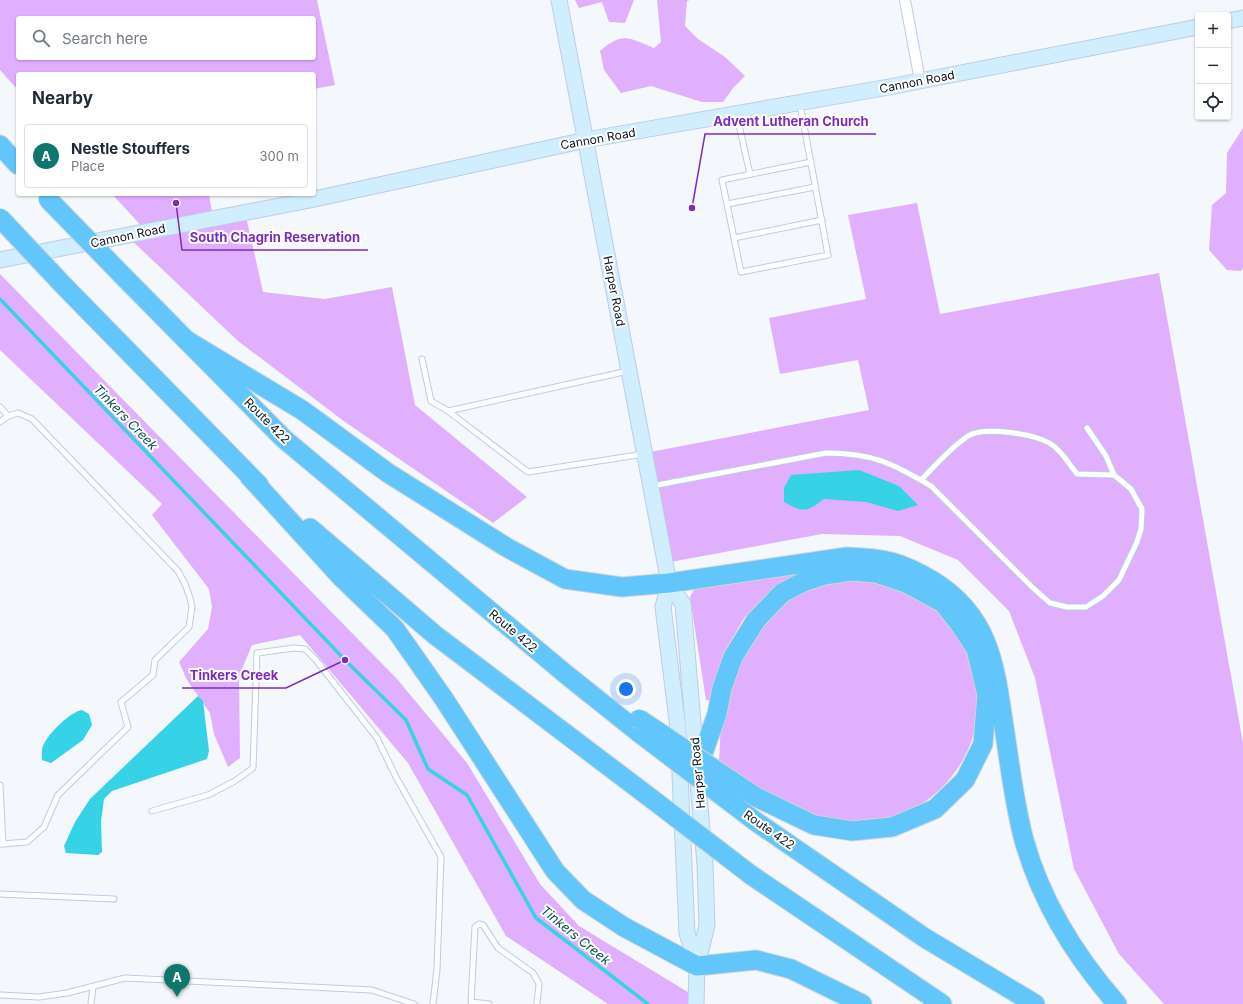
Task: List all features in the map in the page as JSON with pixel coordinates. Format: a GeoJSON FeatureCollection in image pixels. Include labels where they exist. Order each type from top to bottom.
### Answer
{"type":"FeatureCollection","features":[{"type":"Feature","properties":{"kind":"highway"},"geometry":{"type":"LineString","coordinates":[[0,145],[16,163]]}},
{"type":"Feature","properties":{"kind":"highway","name":"Route 422"},"geometry":{"type":"LineString","coordinates":[[46,197],[284,439],[568,676],[641,727],[755,821],[925,938],[1035,1004]]}},
{"type":"Feature","properties":{"kind":"highway"},"geometry":{"type":"LineString","coordinates":[[0,218],[249,476],[342,578],[395,629],[444,699],[555,871],[583,900],[624,927],[697,966],[756,960],[791,969],[862,1004]]}},
{"type":"Feature","properties":{"kind":"highway"},"geometry":{"type":"LineString","coordinates":[[186,340],[302,410],[388,473],[506,546],[566,579],[622,587],[669,583],[847,557],[874,558],[896,562],[916,571],[946,589],[965,607],[980,629],[994,665],[1016,803],[1025,841],[1039,883],[1065,934],[1092,976],[1117,1004]]}},
{"type":"Feature","properties":{"kind":"highway"},"geometry":{"type":"LineString","coordinates":[[249,476],[435,635],[751,875],[942,1004]]}},
{"type":"Feature","properties":{"kind":"highway"},"geometry":{"type":"LineString","coordinates":[[641,727],[756,797],[814,825],[858,830],[892,827],[935,809],[965,780],[983,744],[988,695],[976,649],[961,626],[942,603],[906,583],[876,573],[851,571],[824,575],[802,582],[782,593],[756,620],[733,657],[722,688],[717,714],[697,770]]}},
{"type":"Feature","properties":{"kind":"street","name":"Harper Road"},"geometry":{"type":"LineString","coordinates":[[559,0],[669,583],[683,604],[705,865],[707,925],[697,966],[696,1004]]}},
{"type":"Feature","properties":{"kind":"street"},"geometry":{"type":"LineString","coordinates":[[905,0],[920,81]]}},
{"type":"Feature","properties":{"kind":"street"},"geometry":{"type":"LineString","coordinates":[[1231,20],[1243,18]]}},
{"type":"Feature","properties":{"kind":"street","name":"Cannon Road"},"geometry":{"type":"LineString","coordinates":[[0,260],[310,200],[586,140],[737,115],[1195,28]]}},
{"type":"Feature","properties":{"kind":"street","name":"Harper Road"},"geometry":{"type":"LineString","coordinates":[[669,583],[663,607],[678,729],[687,933],[697,966]]}},
{"type":"Feature","properties":{"kind":"lane"},"geometry":{"type":"LineString","coordinates":[[799,103],[811,162],[828,255],[741,272],[722,180],[811,162]]}},
{"type":"Feature","properties":{"kind":"lane"},"geometry":{"type":"LineString","coordinates":[[737,115],[750,174]]}},
{"type":"Feature","properties":{"kind":"lane"},"geometry":{"type":"LineString","coordinates":[[727,204],[815,187]]}},
{"type":"Feature","properties":{"kind":"lane"},"geometry":{"type":"LineString","coordinates":[[734,238],[822,220]]}},
{"type":"Feature","properties":{"kind":"lane"},"geometry":{"type":"LineString","coordinates":[[422,359],[431,401],[448,411],[528,472],[645,453]]}},
{"type":"Feature","properties":{"kind":"lane"},"geometry":{"type":"LineString","coordinates":[[448,411],[629,371]]}},
{"type":"Feature","properties":{"kind":"lane"},"geometry":{"type":"LineString","coordinates":[[0,407],[8,416]]}},
{"type":"Feature","properties":{"kind":"lane"},"geometry":{"type":"LineString","coordinates":[[0,422],[8,416],[18,413],[32,419],[178,571],[185,584],[192,607],[189,627],[155,660],[153,675],[121,702],[128,727],[58,795],[44,827],[27,842],[1,844],[0,785]]}},
{"type":"Feature","properties":{"kind":"lane"},"geometry":{"type":"LineString","coordinates":[[651,486],[826,454],[847,453],[880,459],[931,486],[972,528],[1050,603],[1067,607],[1086,607],[1103,596],[1119,580],[1141,529],[1142,509],[1131,489],[1114,475],[1106,456],[1087,428]]}},
{"type":"Feature","properties":{"kind":"lane"},"geometry":{"type":"LineString","coordinates":[[921,480],[950,450],[969,436],[998,431],[1036,438],[1051,444],[1059,450],[1077,474],[1114,475]]}},
{"type":"Feature","properties":{"kind":"lane"},"geometry":{"type":"LineString","coordinates":[[152,811],[208,795],[235,782],[253,768],[257,653],[294,648],[304,649],[316,660],[377,738],[396,778],[441,857],[437,969],[432,1004]]}},
{"type":"Feature","properties":{"kind":"lane"},"geometry":{"type":"LineString","coordinates":[[0,894],[114,899]]}},
{"type":"Feature","properties":{"kind":"lane"},"geometry":{"type":"LineString","coordinates":[[489,1004],[471,1002],[475,927],[479,924],[483,925],[498,948],[533,973],[539,984],[537,1004]]}},
{"type":"Feature","properties":{"kind":"lane"},"geometry":{"type":"LineString","coordinates":[[0,994],[39,997],[93,987],[125,978],[372,990],[414,1004]]}},
{"type":"Feature","properties":{"kind":"lane"},"geometry":{"type":"LineString","coordinates":[[91,1004],[93,987]]}},
{"type":"Feature","properties":{"kind":"shaded area"},"geometry":{"type":"Polygon","coordinates":[[[0,0],[317,0],[335,85],[316,89],[316,72],[16,72],[16,88],[0,70],[0,0]]]}},
{"type":"Feature","properties":{"kind":"shaded area"},"geometry":{"type":"Polygon","coordinates":[[[575,0],[634,0],[625,23],[609,22],[602,2],[579,8],[575,0]]]}},
{"type":"Feature","properties":{"kind":"shaded area"},"geometry":{"type":"Polygon","coordinates":[[[657,0],[690,0],[687,1],[685,26],[698,39],[725,57],[745,76],[733,88],[723,102],[702,102],[651,86],[621,93],[604,70],[600,51],[615,41],[626,38],[632,39],[654,48],[661,42],[657,0]]]}},
{"type":"Feature","properties":{"kind":"shaded area"},"geometry":{"type":"Polygon","coordinates":[[[1243,128],[1243,268],[1241,271],[1227,270],[1209,250],[1212,205],[1226,193],[1227,153],[1243,128]]]}},
{"type":"Feature","properties":{"kind":"shaded area"},"geometry":{"type":"Polygon","coordinates":[[[114,196],[209,196],[213,218],[245,212],[263,292],[325,299],[392,287],[415,405],[527,497],[493,523],[345,422],[238,341],[127,236],[146,231],[114,196]]]}},
{"type":"Feature","properties":{"kind":"shaded area"},"geometry":{"type":"Polygon","coordinates":[[[917,203],[940,314],[1159,273],[1243,743],[1243,1004],[1164,1004],[1119,954],[1074,869],[1035,678],[1009,611],[958,560],[900,536],[822,534],[665,563],[645,453],[869,410],[858,360],[780,374],[769,318],[866,299],[848,215],[917,203]]]}},
{"type":"Feature","properties":{"kind":"shaded area"},"geometry":{"type":"Polygon","coordinates":[[[0,274],[397,679],[467,763],[540,884],[579,926],[696,997],[696,1004],[608,1004],[506,936],[408,763],[300,635],[252,645],[239,676],[240,758],[228,767],[214,734],[210,713],[187,680],[179,662],[208,629],[212,607],[209,589],[152,515],[162,504],[0,350],[0,274]]]}},
{"type":"Feature","properties":{"kind":"shaded area"},"geometry":{"type":"Polygon","coordinates":[[[797,568],[799,574],[771,590],[744,618],[723,654],[712,701],[706,700],[690,597],[695,588],[797,568]]]}},
{"type":"Feature","properties":{"kind":"shaded area"},"geometry":{"type":"Polygon","coordinates":[[[853,576],[889,581],[922,598],[942,611],[970,656],[977,681],[979,706],[975,730],[966,754],[952,775],[935,794],[902,816],[890,820],[865,823],[833,821],[816,817],[798,810],[747,782],[719,763],[721,720],[739,657],[785,597],[823,580],[853,576]]]}},
{"type":"Feature","properties":{"kind":"water"},"geometry":{"type":"Polygon","coordinates":[[[859,470],[899,486],[918,505],[898,511],[866,502],[824,499],[805,510],[796,508],[784,502],[784,488],[791,475],[859,470]]]}},
{"type":"Feature","properties":{"kind":"water"},"geometry":{"type":"Polygon","coordinates":[[[198,696],[203,701],[209,751],[207,759],[112,791],[104,799],[101,821],[102,852],[98,855],[66,853],[64,846],[75,822],[90,799],[198,696]]]}},
{"type":"Feature","properties":{"kind":"water"},"geometry":{"type":"Polygon","coordinates":[[[82,710],[89,714],[92,725],[83,740],[51,763],[42,760],[42,747],[50,734],[66,719],[82,710]]]}},
{"type":"Feature","properties":{"kind":"waterway","name":"Tinkers Creek"},"geometry":{"type":"LineString","coordinates":[[0,299],[345,660],[406,720],[428,769],[467,795],[536,918],[648,1004]]}},
{"type":"Feature","properties":{"kind":"place","name":"South Chagrin Reservation"},"geometry":{"type":"Point","coordinates":[176,203]}},
{"type":"Feature","properties":{"kind":"place","name":"Advent Lutheran Church"},"geometry":{"type":"Point","coordinates":[692,208]}},
{"type":"Feature","properties":{"kind":"place","name":"Tinkers Creek"},"geometry":{"type":"Point","coordinates":[345,660]}},
{"type":"Feature","properties":{"kind":"place","name":"Nestle Stouffers"},"geometry":{"type":"Point","coordinates":[177,997]}}]}
